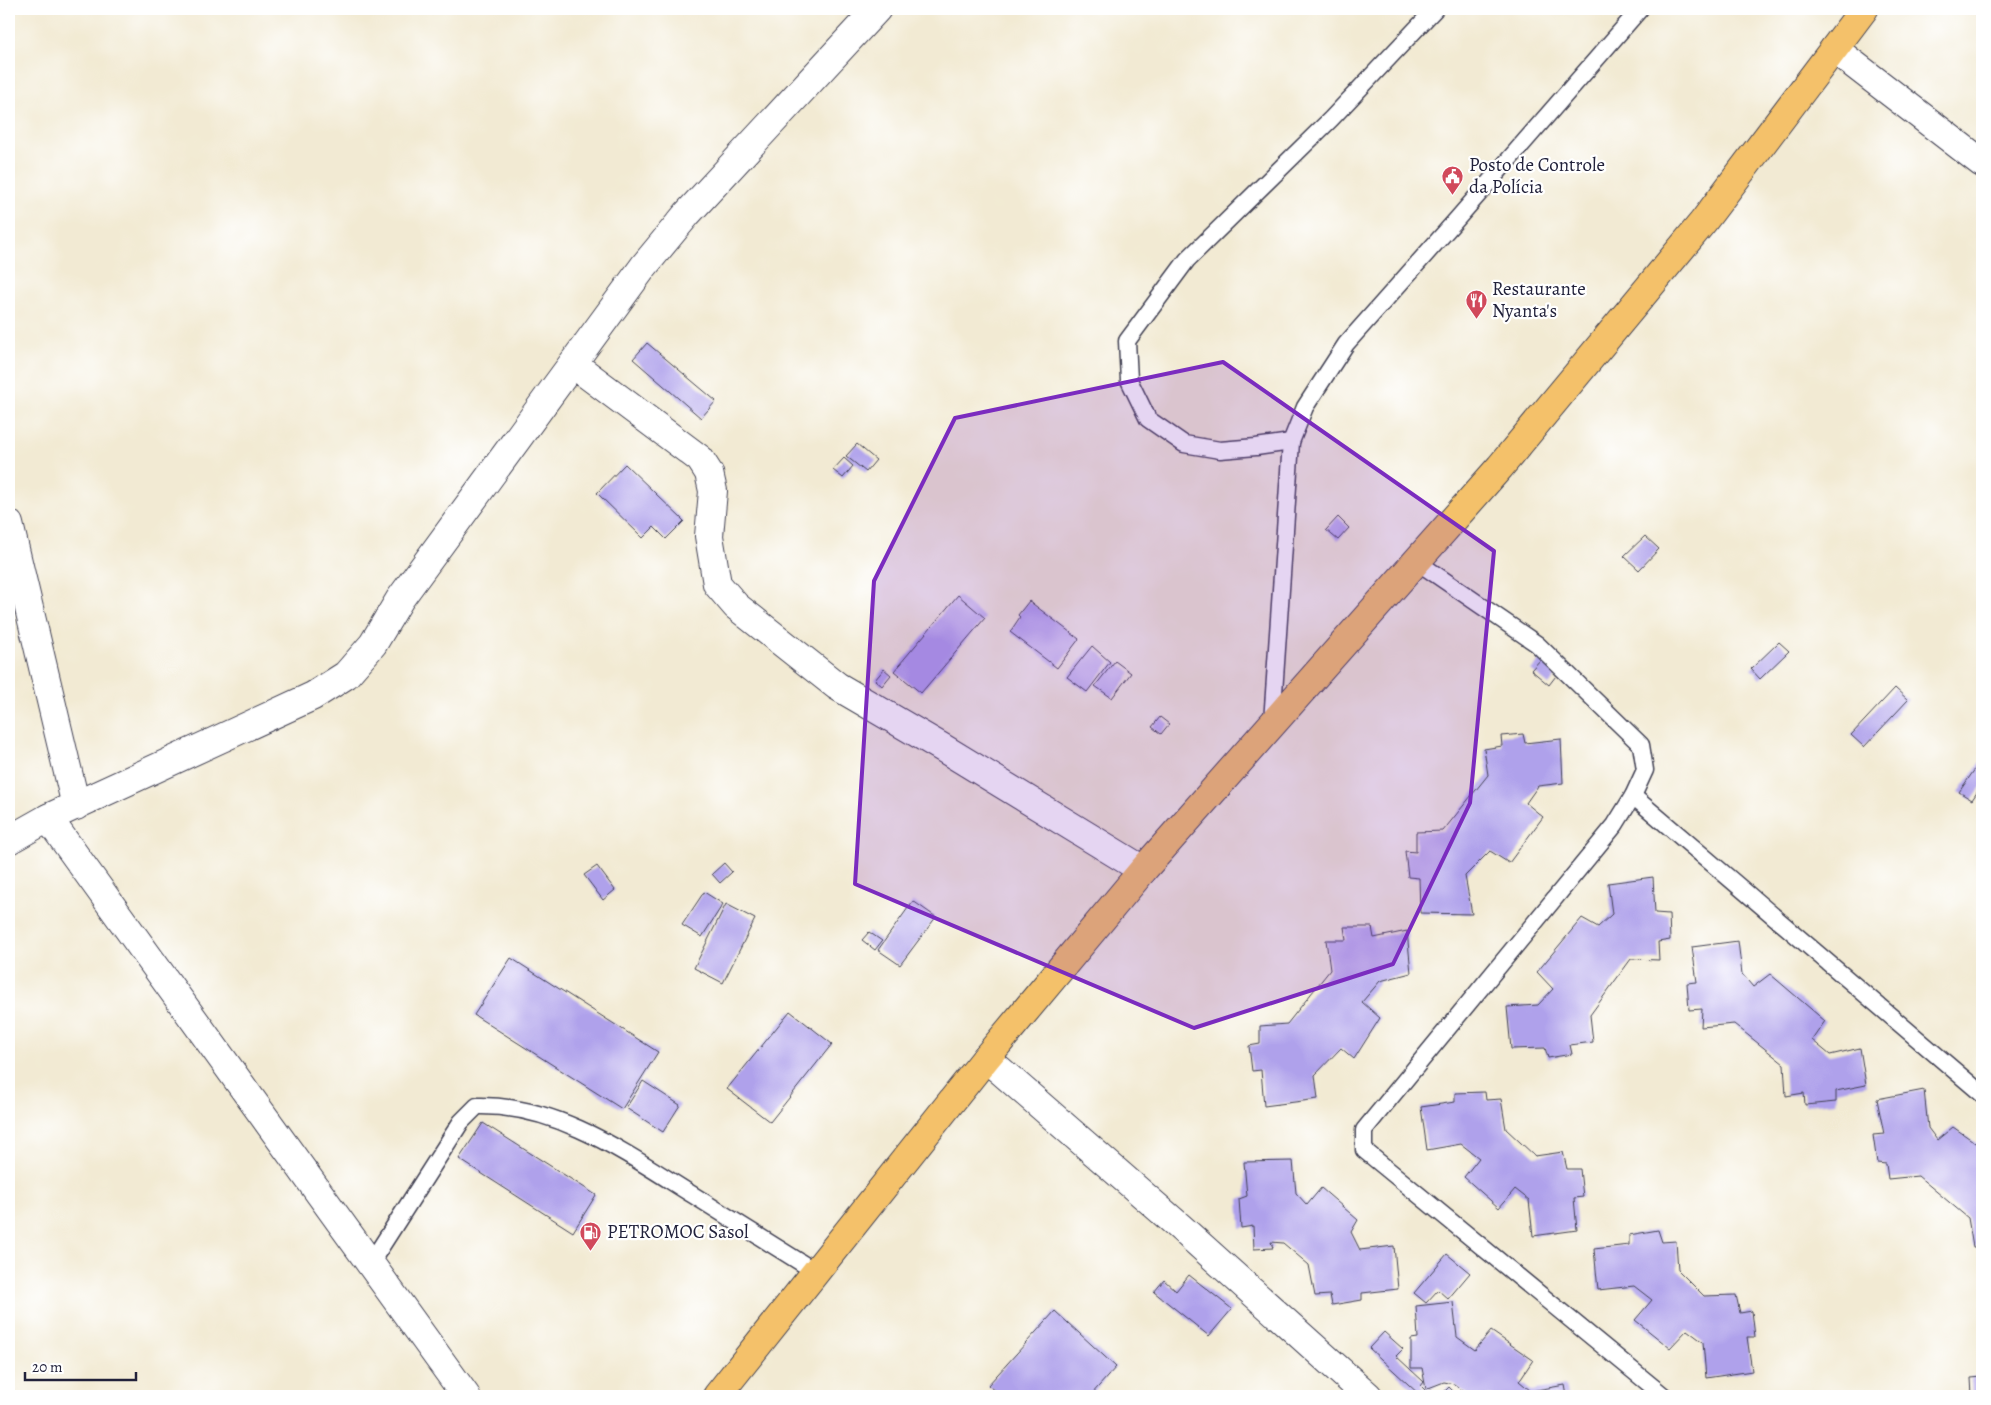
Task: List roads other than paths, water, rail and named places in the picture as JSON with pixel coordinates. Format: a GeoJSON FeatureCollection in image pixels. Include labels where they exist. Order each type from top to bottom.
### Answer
{"type":"FeatureCollection","features":[{"type":"Feature","properties":{"kind":"main road"},"geometry":{"type":"LineString","coordinates":[[717,1396],[986,1058],[1143,870],[1272,722],[1500,467],[1703,222],[1864,9]]}},
{"type":"Feature","properties":{"kind":"street"},"geometry":{"type":"LineString","coordinates":[[9,840],[48,818],[313,696],[346,675],[372,644],[400,599],[644,266],[687,214],[877,9]]}},
{"type":"Feature","properties":{"kind":"street"},"geometry":{"type":"LineString","coordinates":[[1834,49],[1982,163]]}},
{"type":"Feature","properties":{"kind":"street"},"geometry":{"type":"LineString","coordinates":[[573,364],[700,459],[709,473],[713,491],[709,536],[717,584],[736,606],[837,686],[1143,870]]}},
{"type":"Feature","properties":{"kind":"street"},"geometry":{"type":"LineString","coordinates":[[9,524],[76,806]]}},
{"type":"Feature","properties":{"kind":"street"},"geometry":{"type":"LineString","coordinates":[[48,818],[466,1396]]}},
{"type":"Feature","properties":{"kind":"street"},"geometry":{"type":"LineString","coordinates":[[986,1058],[1180,1227],[1368,1396]]}},
{"type":"Feature","properties":{"kind":"lane"},"geometry":{"type":"LineString","coordinates":[[1291,442],[1220,450],[1184,444],[1148,419],[1129,380],[1128,341],[1187,260],[1332,119],[1434,9]]}},
{"type":"Feature","properties":{"kind":"lane"},"geometry":{"type":"LineString","coordinates":[[1272,722],[1291,442],[1305,407],[1346,344],[1458,219],[1640,9]]}},
{"type":"Feature","properties":{"kind":"lane"},"geometry":{"type":"LineString","coordinates":[[1416,561],[1536,644],[1642,745],[1645,770],[1633,796],[1615,825],[1364,1130],[1364,1150],[1664,1396]]}},
{"type":"Feature","properties":{"kind":"lane"},"geometry":{"type":"LineString","coordinates":[[1633,796],[1982,1094]]}},
{"type":"Feature","properties":{"kind":"lane"},"geometry":{"type":"LineString","coordinates":[[370,1264],[461,1122],[477,1106],[501,1106],[551,1116],[623,1151],[816,1272]]}},
{"type":"Feature","properties":{"kind":"place","name":"Posto de Controle da Polícia"},"geometry":{"type":"Point","coordinates":[1453,195]}},
{"type":"Feature","properties":{"kind":"place","name":"Restaurante Nyanta's"},"geometry":{"type":"Point","coordinates":[1476,319]}},
{"type":"Feature","properties":{"kind":"place","name":"PETROMOC Sasol"},"geometry":{"type":"Point","coordinates":[591,1251]}}]}
